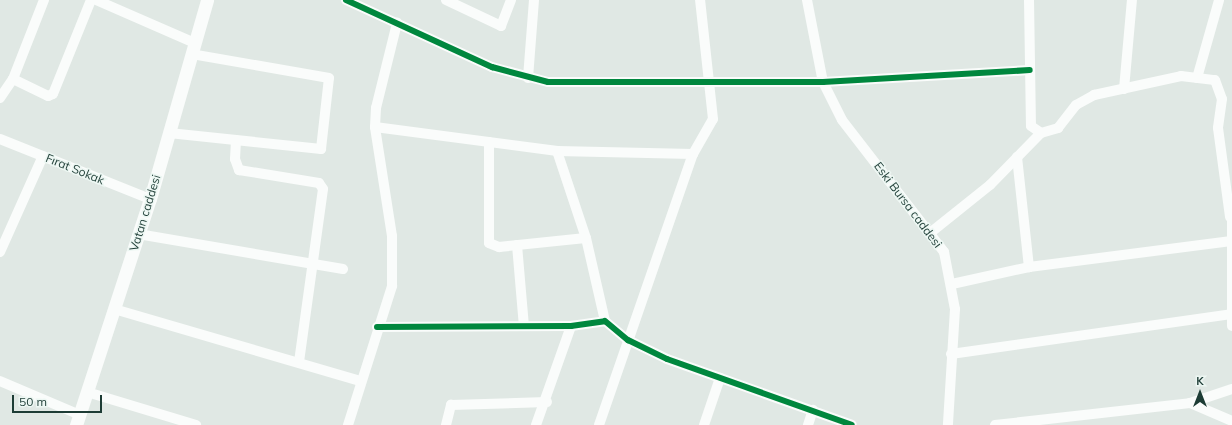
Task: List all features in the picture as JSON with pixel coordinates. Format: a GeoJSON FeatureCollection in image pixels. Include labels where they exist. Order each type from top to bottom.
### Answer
{"type":"FeatureCollection","features":[{"type":"Feature","properties":{"kind":"street"},"geometry":{"type":"LineString","coordinates":[[0,98],[13,79],[44,0]]}},
{"type":"Feature","properties":{"kind":"street"},"geometry":{"type":"LineString","coordinates":[[13,79],[48,96],[54,94],[91,0]]}},
{"type":"Feature","properties":{"kind":"street"},"geometry":{"type":"LineString","coordinates":[[96,0],[193,48],[329,78],[321,149],[169,134]]}},
{"type":"Feature","properties":{"kind":"street","name":"Vatan caddesi"},"geometry":{"type":"LineString","coordinates":[[78,420],[150,199],[207,0]]}},
{"type":"Feature","properties":{"kind":"street"},"geometry":{"type":"LineString","coordinates":[[346,0],[492,67],[528,78],[623,84],[823,82],[1030,70]]}},
{"type":"Feature","properties":{"kind":"street"},"geometry":{"type":"LineString","coordinates":[[446,0],[501,26],[511,0]]}},
{"type":"Feature","properties":{"kind":"street"},"geometry":{"type":"LineString","coordinates":[[528,78],[534,0]]}},
{"type":"Feature","properties":{"kind":"street"},"geometry":{"type":"LineString","coordinates":[[599,425],[693,154],[713,119],[711,82],[700,0]]}},
{"type":"Feature","properties":{"kind":"street","name":"Eski Bursa caddesi"},"geometry":{"type":"LineString","coordinates":[[806,0],[823,82],[842,120],[944,252],[952,284],[955,309],[951,354],[948,425]]}},
{"type":"Feature","properties":{"kind":"street"},"geometry":{"type":"LineString","coordinates":[[1028,0],[1031,126],[1041,133]]}},
{"type":"Feature","properties":{"kind":"street"},"geometry":{"type":"LineString","coordinates":[[1124,88],[1132,0]]}},
{"type":"Feature","properties":{"kind":"street"},"geometry":{"type":"LineString","coordinates":[[1197,78],[1219,0]]}},
{"type":"Feature","properties":{"kind":"street"},"geometry":{"type":"LineString","coordinates":[[348,425],[377,327],[392,286],[392,236],[375,127],[376,108],[397,24]]}},
{"type":"Feature","properties":{"kind":"street"},"geometry":{"type":"LineString","coordinates":[[930,233],[990,185],[1041,133],[1058,128],[1076,105],[1094,95],[1181,76],[1215,80],[1222,99],[1218,128],[1231,217],[1230,242],[1232,326]]}},
{"type":"Feature","properties":{"kind":"street"},"geometry":{"type":"LineString","coordinates":[[375,127],[557,151],[693,154]]}},
{"type":"Feature","properties":{"kind":"street","name":"Fırat Sokak"},"geometry":{"type":"LineString","coordinates":[[0,139],[150,199]]}},
{"type":"Feature","properties":{"kind":"street"},"geometry":{"type":"LineString","coordinates":[[236,140],[235,159],[239,170],[320,183],[324,189],[315,262],[299,362]]}},
{"type":"Feature","properties":{"kind":"street"},"geometry":{"type":"LineString","coordinates":[[489,142],[489,243],[498,247],[586,238]]}},
{"type":"Feature","properties":{"kind":"street"},"geometry":{"type":"LineString","coordinates":[[557,151],[586,238],[605,321],[628,340],[667,360],[813,410],[852,425]]}},
{"type":"Feature","properties":{"kind":"street"},"geometry":{"type":"LineString","coordinates":[[0,252],[43,156]]}},
{"type":"Feature","properties":{"kind":"street"},"geometry":{"type":"LineString","coordinates":[[1017,157],[1029,267]]}},
{"type":"Feature","properties":{"kind":"street"},"geometry":{"type":"LineString","coordinates":[[138,234],[315,262],[343,269]]}},
{"type":"Feature","properties":{"kind":"street"},"geometry":{"type":"LineString","coordinates":[[952,284],[1029,267],[1230,242]]}},
{"type":"Feature","properties":{"kind":"street"},"geometry":{"type":"LineString","coordinates":[[517,246],[524,326]]}},
{"type":"Feature","properties":{"kind":"street"},"geometry":{"type":"LineString","coordinates":[[114,308],[361,381]]}},
{"type":"Feature","properties":{"kind":"street"},"geometry":{"type":"LineString","coordinates":[[951,354],[1232,314]]}},
{"type":"Feature","properties":{"kind":"street"},"geometry":{"type":"LineString","coordinates":[[377,327],[571,326],[605,321]]}},
{"type":"Feature","properties":{"kind":"street"},"geometry":{"type":"LineString","coordinates":[[536,425],[546,402],[571,326]]}},
{"type":"Feature","properties":{"kind":"street"},"geometry":{"type":"LineString","coordinates":[[704,425],[720,378]]}},
{"type":"Feature","properties":{"kind":"street"},"geometry":{"type":"LineString","coordinates":[[0,381],[78,420]]}},
{"type":"Feature","properties":{"kind":"street"},"geometry":{"type":"LineString","coordinates":[[995,425],[1057,420],[1190,403],[1232,389]]}},
{"type":"Feature","properties":{"kind":"street"},"geometry":{"type":"LineString","coordinates":[[87,392],[196,425]]}},
{"type":"Feature","properties":{"kind":"street"},"geometry":{"type":"LineString","coordinates":[[446,425],[451,405],[546,402]]}},
{"type":"Feature","properties":{"kind":"street"},"geometry":{"type":"LineString","coordinates":[[1190,403],[1232,421]]}},
{"type":"Feature","properties":{"kind":"street"},"geometry":{"type":"LineString","coordinates":[[808,425],[813,410]]}},
{"type":"Feature","properties":{"kind":"cycle path"},"geometry":{"type":"LineString","coordinates":[[346,0],[492,67],[548,82],[823,82],[1030,70]]}},
{"type":"Feature","properties":{"kind":"cycle path"},"geometry":{"type":"LineString","coordinates":[[377,327],[571,326],[605,321],[628,340],[667,359],[852,425]]}}]}
